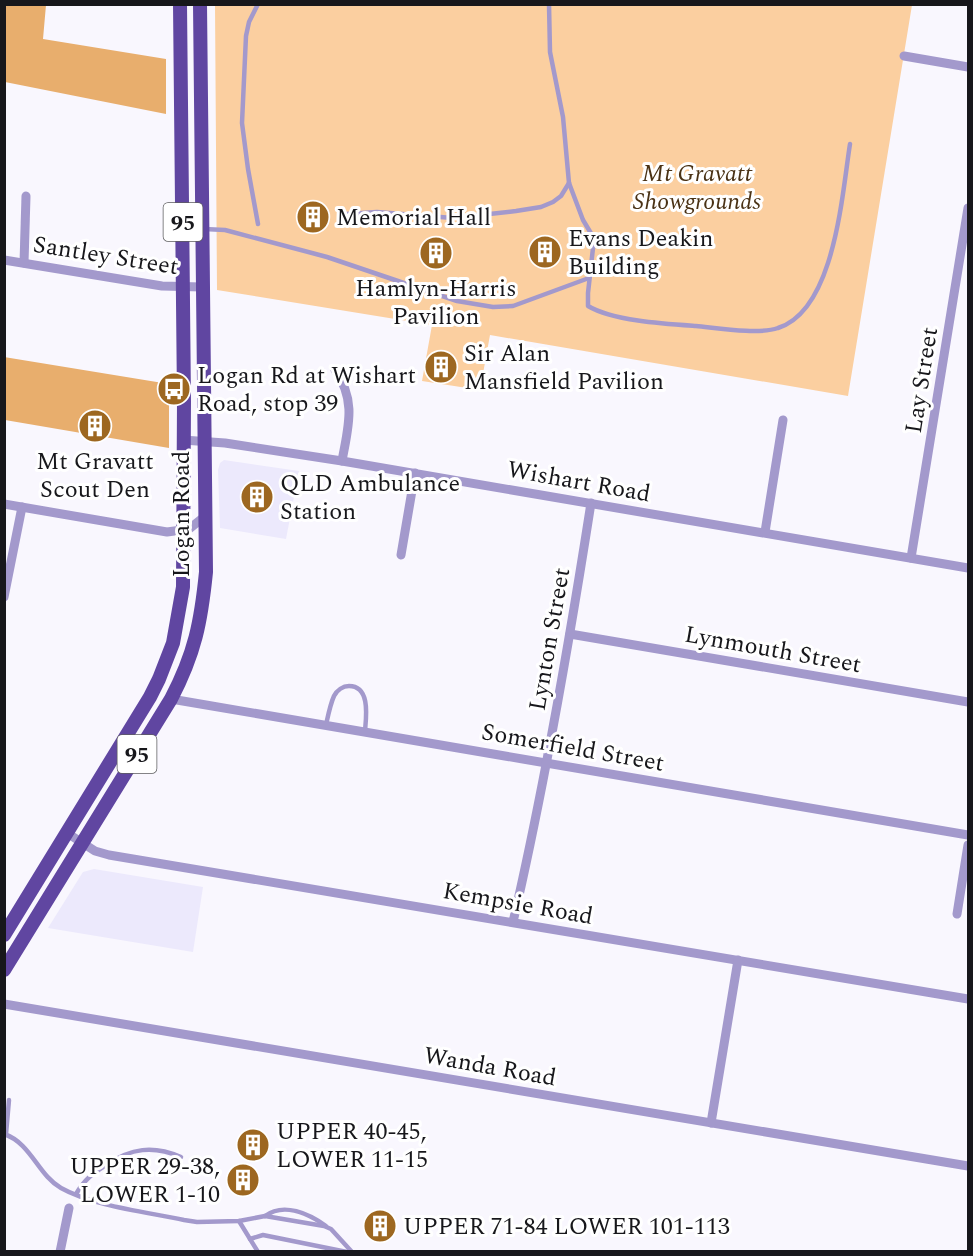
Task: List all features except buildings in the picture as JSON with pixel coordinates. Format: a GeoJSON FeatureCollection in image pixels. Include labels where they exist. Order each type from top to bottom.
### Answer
{"type":"FeatureCollection","features":[{"type":"Feature","properties":{"kind":"main road","name":"Logan Road"},"geometry":{"type":"LineString","coordinates":[[4,935],[150,697],[166,663],[181,610],[183,587],[183,287],[180,4]]}},
{"type":"Feature","properties":{"kind":"main road","name":"Logan Road"},"geometry":{"type":"LineString","coordinates":[[4,970],[171,699],[189,662],[199,631],[206,572],[200,4]]}},
{"type":"Feature","properties":{"kind":"street"},"geometry":{"type":"LineString","coordinates":[[904,56],[969,66]]}},
{"type":"Feature","properties":{"kind":"street"},"geometry":{"type":"LineString","coordinates":[[24,263],[26,196]]}},
{"type":"Feature","properties":{"kind":"street","name":"Lay Street"},"geometry":{"type":"LineString","coordinates":[[911,558],[969,208]]}},
{"type":"Feature","properties":{"kind":"street","name":"Santley Street"},"geometry":{"type":"LineString","coordinates":[[4,260],[162,286],[202,287]]}},
{"type":"Feature","properties":{"kind":"street"},"geometry":{"type":"LineString","coordinates":[[335,370],[344,383],[351,412],[342,461]]}},
{"type":"Feature","properties":{"kind":"street"},"geometry":{"type":"LineString","coordinates":[[765,532],[783,420]]}},
{"type":"Feature","properties":{"kind":"street","name":"Wishart Road"},"geometry":{"type":"LineString","coordinates":[[183,440],[242,445],[342,461],[969,568]]}},
{"type":"Feature","properties":{"kind":"street"},"geometry":{"type":"LineString","coordinates":[[401,555],[415,473]]}},
{"type":"Feature","properties":{"kind":"street","name":"Lynton Street"},"geometry":{"type":"LineString","coordinates":[[513,922],[548,763],[591,503]]}},
{"type":"Feature","properties":{"kind":"street"},"geometry":{"type":"LineString","coordinates":[[4,504],[167,532],[182,531],[195,525],[204,517]]}},
{"type":"Feature","properties":{"kind":"street"},"geometry":{"type":"LineString","coordinates":[[4,597],[22,507]]}},
{"type":"Feature","properties":{"kind":"street","name":"Lynmouth Street"},"geometry":{"type":"LineString","coordinates":[[570,634],[969,702]]}},
{"type":"Feature","properties":{"kind":"street","name":"Somerfield Street"},"geometry":{"type":"LineString","coordinates":[[171,699],[969,835]]}},
{"type":"Feature","properties":{"kind":"street","name":"Kempsie Road"},"geometry":{"type":"LineString","coordinates":[[67,833],[95,851],[109,855],[969,999]]}},
{"type":"Feature","properties":{"kind":"street"},"geometry":{"type":"LineString","coordinates":[[957,914],[969,845]]}},
{"type":"Feature","properties":{"kind":"street"},"geometry":{"type":"LineString","coordinates":[[711,1123],[738,960]]}},
{"type":"Feature","properties":{"kind":"street","name":"Wanda Road"},"geometry":{"type":"LineString","coordinates":[[4,1004],[969,1166]]}},
{"type":"Feature","properties":{"kind":"street"},"geometry":{"type":"LineString","coordinates":[[60,1251],[69,1208]]}},
{"type":"Feature","properties":{"kind":"lane"},"geometry":{"type":"LineString","coordinates":[[258,4],[249,22],[246,36],[243,123],[246,160],[258,224]]}},
{"type":"Feature","properties":{"kind":"lane"},"geometry":{"type":"LineString","coordinates":[[549,4],[550,52],[563,117],[569,183],[583,220],[592,234],[588,306],[599,312],[644,321],[750,331],[778,329],[797,318],[812,299],[826,272],[836,236],[850,144]]}},
{"type":"Feature","properties":{"kind":"lane"},"geometry":{"type":"LineString","coordinates":[[346,214],[378,212],[453,218],[516,211],[541,207],[553,201],[561,196],[569,183]]}},
{"type":"Feature","properties":{"kind":"lane"},"geometry":{"type":"LineString","coordinates":[[201,229],[225,230],[327,257],[457,301],[493,307],[513,306],[589,278]]}},
{"type":"Feature","properties":{"kind":"lane"},"geometry":{"type":"LineString","coordinates":[[326,724],[334,697],[340,689],[348,686],[354,687],[361,691],[365,700],[365,731]]}},
{"type":"Feature","properties":{"kind":"lane"},"geometry":{"type":"LineString","coordinates":[[9,1100],[5,1134],[20,1142],[51,1180],[61,1188],[97,1201],[197,1222],[239,1221],[265,1216],[282,1209],[300,1212],[331,1229],[350,1251]]}},
{"type":"Feature","properties":{"kind":"lane"},"geometry":{"type":"LineString","coordinates":[[76,1194],[86,1179],[116,1158],[129,1152],[156,1149],[181,1157]]}},
{"type":"Feature","properties":{"kind":"lane"},"geometry":{"type":"LineString","coordinates":[[265,1216],[331,1229]]}},
{"type":"Feature","properties":{"kind":"lane"},"geometry":{"type":"LineString","coordinates":[[239,1221],[258,1251]]}},
{"type":"Feature","properties":{"kind":"lane"},"geometry":{"type":"LineString","coordinates":[[250,1239],[263,1235],[359,1251]]}},
{"type":"Feature","properties":{"kind":"shaded area"},"geometry":{"type":"Polygon","coordinates":[[[4,5],[46,5],[43,39],[166,59],[166,114],[5,82],[4,5]]]}},
{"type":"Feature","properties":{"kind":"shaded area"},"geometry":{"type":"Polygon","coordinates":[[[4,357],[169,384],[169,448],[5,420],[4,357]]]}},
{"type":"Feature","properties":{"kind":"shaded area"},"geometry":{"type":"Polygon","coordinates":[[[224,460],[299,471],[286,539],[220,528],[218,470],[220,463],[224,460]]]}},
{"type":"Feature","properties":{"kind":"shaded area"},"geometry":{"type":"Polygon","coordinates":[[[94,869],[203,887],[193,952],[48,928],[83,872],[94,869]]]}},
{"type":"Feature","properties":{"kind":"green space","name":"Mt Gravatt Showgrounds"},"geometry":{"type":"Polygon","coordinates":[[[215,5],[912,5],[848,396],[490,335],[480,390],[422,381],[432,325],[217,290],[215,5]]]}},
{"type":"Feature","properties":{"kind":"place","name":"Memorial Hall"},"geometry":{"type":"Point","coordinates":[313,217]}},
{"type":"Feature","properties":{"kind":"place","name":"Evans Deakin Building"},"geometry":{"type":"Point","coordinates":[545,252]}},
{"type":"Feature","properties":{"kind":"place","name":"Hamlyn-Harris Pavilion"},"geometry":{"type":"Point","coordinates":[436,253]}},
{"type":"Feature","properties":{"kind":"place","name":"Sir Alan Mansfield Pavilion"},"geometry":{"type":"Point","coordinates":[441,367]}},
{"type":"Feature","properties":{"kind":"place","name":"Logan Rd at Wishart Road, stop 39"},"geometry":{"type":"Point","coordinates":[174,389]}},
{"type":"Feature","properties":{"kind":"place","name":"Mt Gravatt Scout Den"},"geometry":{"type":"Point","coordinates":[95,426]}},
{"type":"Feature","properties":{"kind":"place","name":"QLD Ambulance Station"},"geometry":{"type":"Point","coordinates":[257,497]}},
{"type":"Feature","properties":{"kind":"place","name":"UPPER 40-45, LOWER 11-15"},"geometry":{"type":"Point","coordinates":[253,1145]}},
{"type":"Feature","properties":{"kind":"place","name":"UPPER 29-38, LOWER 1-10"},"geometry":{"type":"Point","coordinates":[243,1180]}},
{"type":"Feature","properties":{"kind":"place","name":"UPPER 71-84 LOWER 101-113"},"geometry":{"type":"Point","coordinates":[380,1226]}}]}
